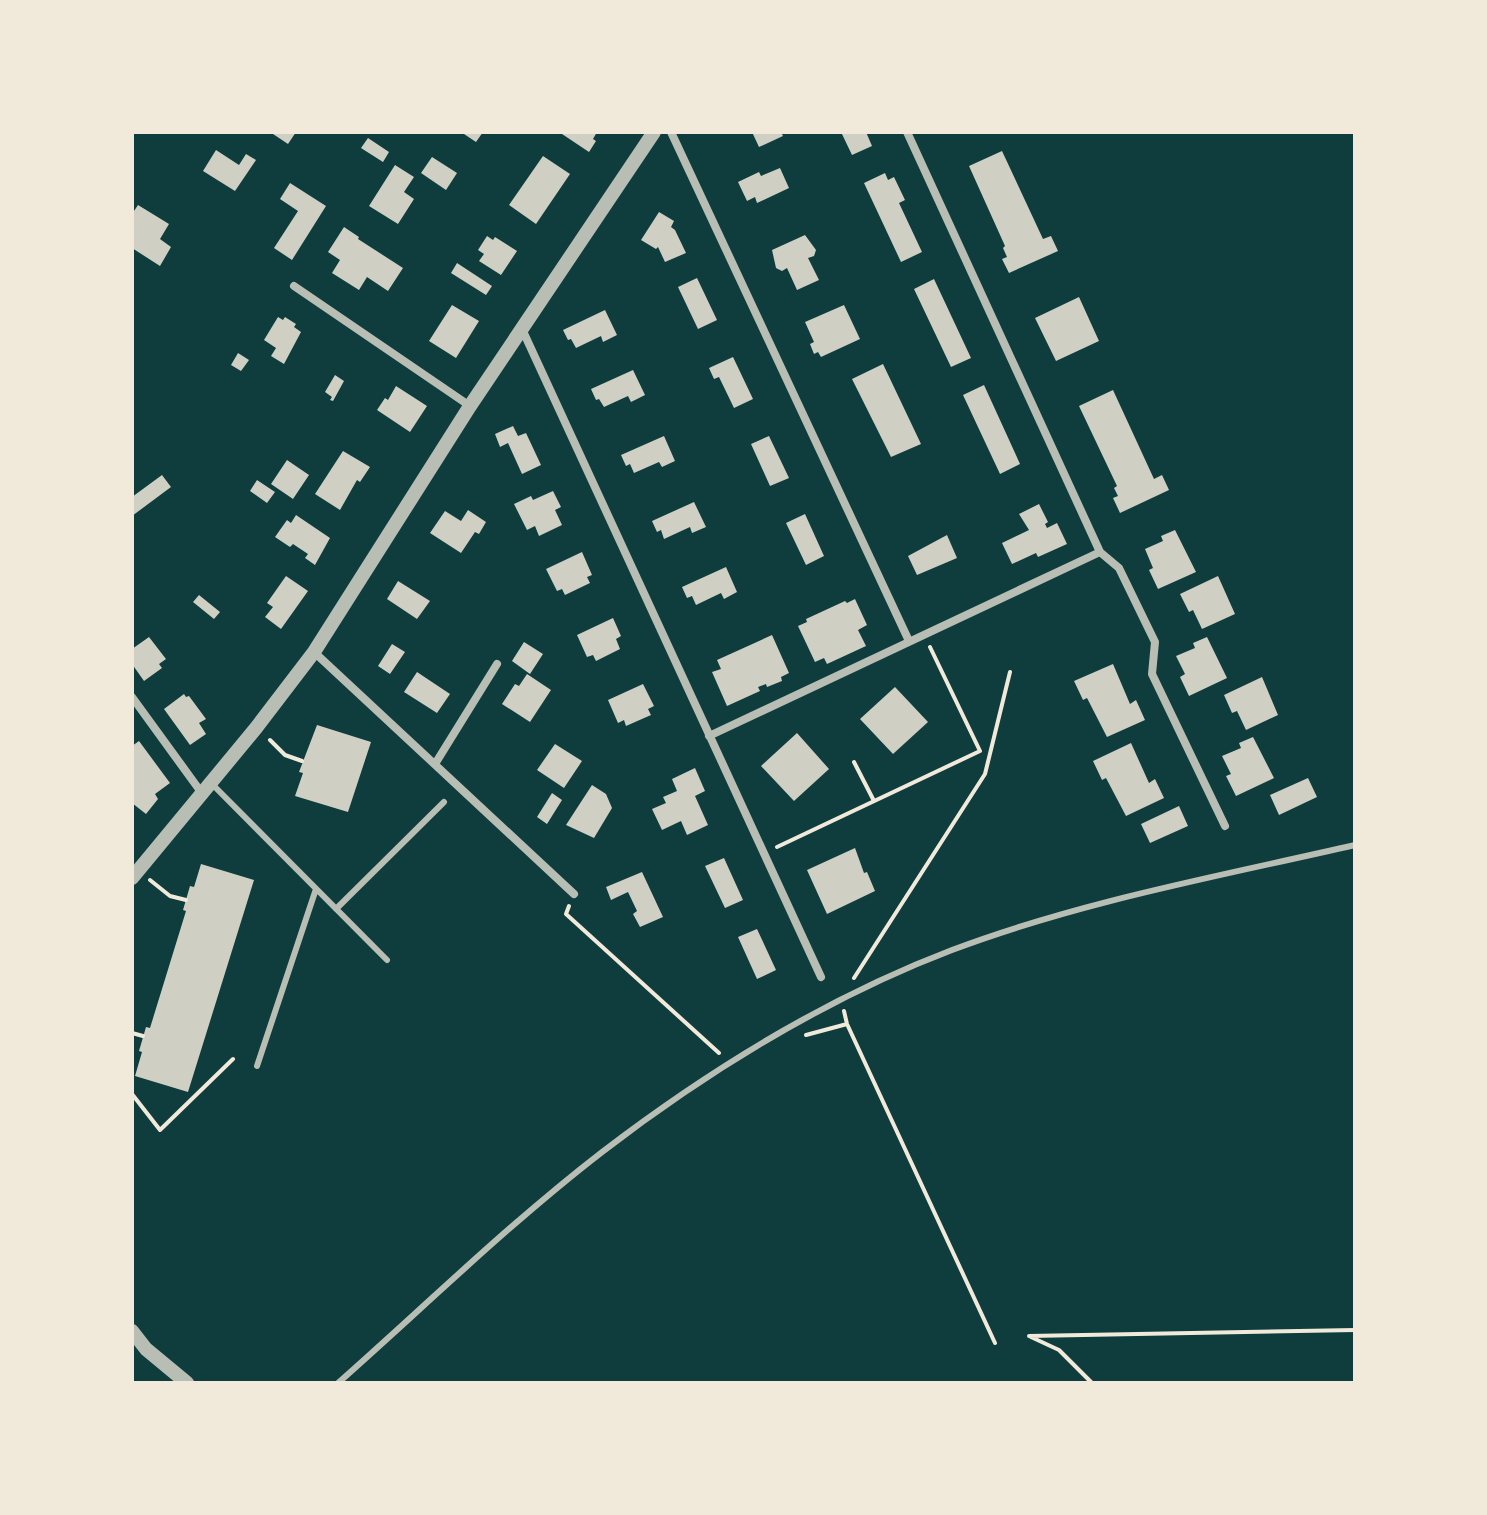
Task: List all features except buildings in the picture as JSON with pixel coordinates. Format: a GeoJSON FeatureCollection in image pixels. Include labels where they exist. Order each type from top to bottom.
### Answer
{"type":"FeatureCollection","features":[{"type":"Feature","properties":{"kind":"street"},"geometry":{"type":"LineString","coordinates":[[135,875],[314,652],[470,406],[654,132]]}},
{"type":"Feature","properties":{"kind":"street"},"geometry":{"type":"LineString","coordinates":[[671,132],[909,641]]}},
{"type":"Feature","properties":{"kind":"street"},"geometry":{"type":"LineString","coordinates":[[907,132],[1100,552],[1119,568],[1155,642],[1152,674],[1225,826]]}},
{"type":"Feature","properties":{"kind":"street"},"geometry":{"type":"LineString","coordinates":[[294,286],[470,406]]}},
{"type":"Feature","properties":{"kind":"street"},"geometry":{"type":"LineString","coordinates":[[522,329],[821,977]]}},
{"type":"Feature","properties":{"kind":"street"},"geometry":{"type":"LineString","coordinates":[[709,736],[1100,552]]}},
{"type":"Feature","properties":{"kind":"street"},"geometry":{"type":"LineString","coordinates":[[314,652],[574,894]]}},
{"type":"Feature","properties":{"kind":"street"},"geometry":{"type":"LineString","coordinates":[[435,764],[497,664]]}},
{"type":"Feature","properties":{"kind":"street"},"geometry":{"type":"LineString","coordinates":[[132,697],[205,787]]}},
{"type":"Feature","properties":{"kind":"street"},"geometry":{"type":"LineString","coordinates":[[132,1331],[146,1349],[187,1383]]}},
{"type":"Feature","properties":{"kind":"lane"},"geometry":{"type":"LineString","coordinates":[[205,787],[316,889],[387,960]]}},
{"type":"Feature","properties":{"kind":"lane"},"geometry":{"type":"LineString","coordinates":[[336,909],[444,802]]}},
{"type":"Feature","properties":{"kind":"lane"},"geometry":{"type":"LineString","coordinates":[[338,1383],[600,1154],[730,1063],[842,1000],[952,950],[1029,925],[1158,890],[1355,845]]}},
{"type":"Feature","properties":{"kind":"lane"},"geometry":{"type":"LineString","coordinates":[[257,1066],[316,889]]}},
{"type":"Feature","properties":{"kind":"path"},"geometry":{"type":"LineString","coordinates":[[763,853],[980,751],[924,634]]}},
{"type":"Feature","properties":{"kind":"path"},"geometry":{"type":"LineString","coordinates":[[995,1343],[847,1024],[842,997],[985,774],[1010,672]]}},
{"type":"Feature","properties":{"kind":"path"},"geometry":{"type":"LineString","coordinates":[[256,728],[285,755],[302,761]]}},
{"type":"Feature","properties":{"kind":"path"},"geometry":{"type":"LineString","coordinates":[[854,762],[874,801]]}},
{"type":"Feature","properties":{"kind":"path"},"geometry":{"type":"LineString","coordinates":[[135,875],[170,896],[186,900]]}},
{"type":"Feature","properties":{"kind":"path"},"geometry":{"type":"LineString","coordinates":[[574,894],[566,914],[730,1063]]}},
{"type":"Feature","properties":{"kind":"path"},"geometry":{"type":"LineString","coordinates":[[800,1036],[847,1024]]}},
{"type":"Feature","properties":{"kind":"path"},"geometry":{"type":"LineString","coordinates":[[132,1033],[143,1036]]}},
{"type":"Feature","properties":{"kind":"path"},"geometry":{"type":"LineString","coordinates":[[132,1094],[160,1130],[233,1059]]}},
{"type":"Feature","properties":{"kind":"path"},"geometry":{"type":"LineString","coordinates":[[1092,1383],[1059,1350],[1029,1336],[1355,1330]]}}]}
